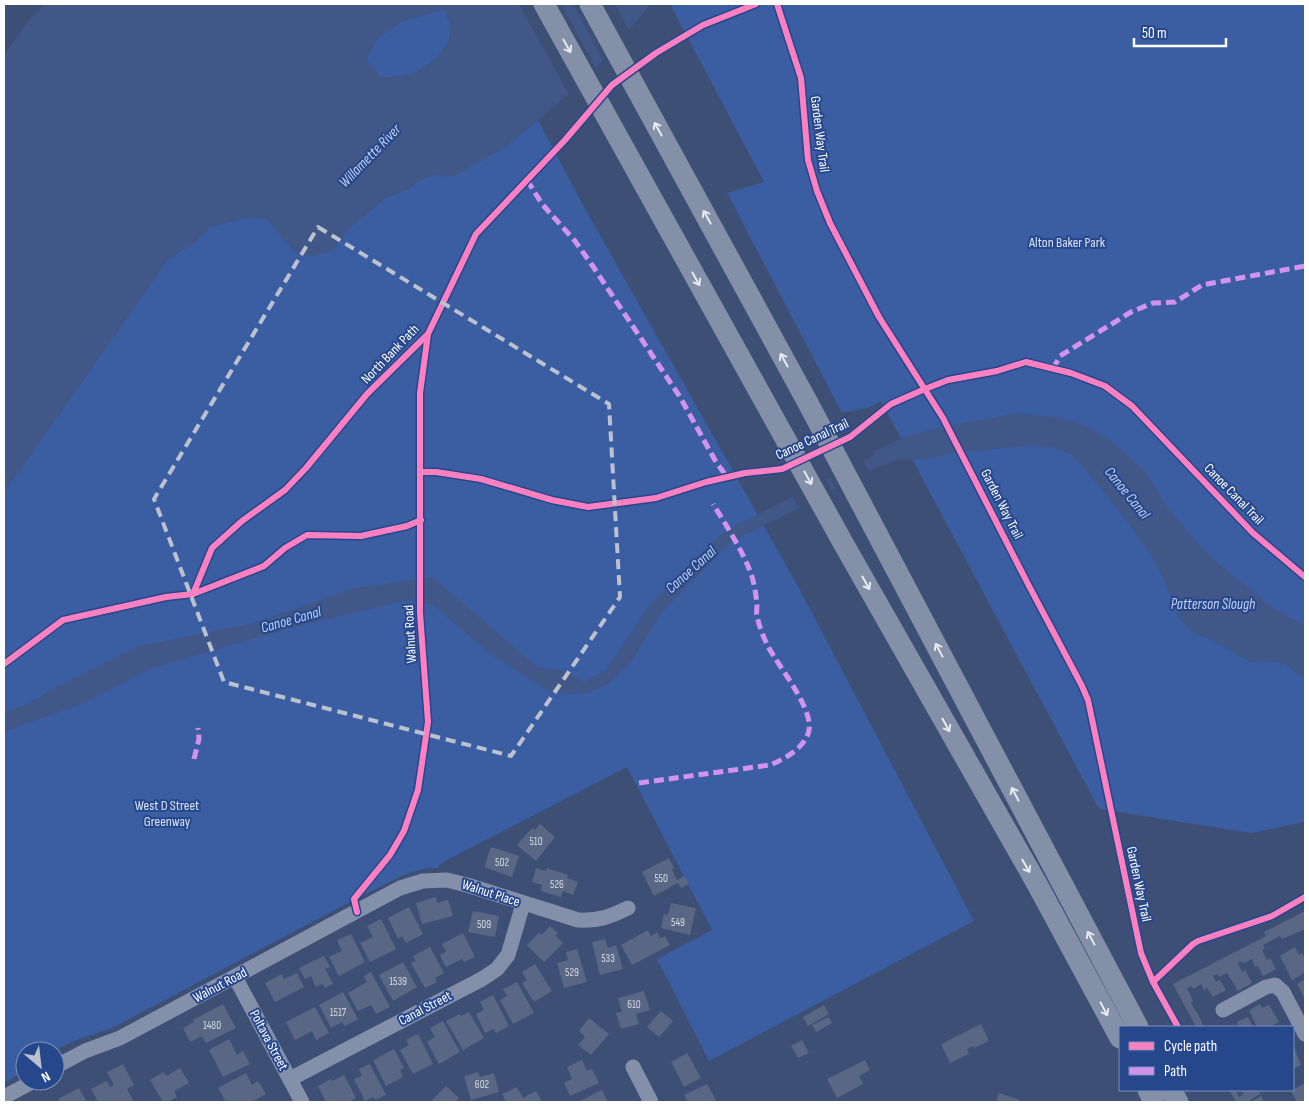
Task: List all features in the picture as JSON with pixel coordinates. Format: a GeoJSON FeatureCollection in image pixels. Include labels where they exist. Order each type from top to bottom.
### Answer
{"type":"FeatureCollection","features":[{"type":"Feature","properties":{"kind":"highway"},"geometry":{"type":"LineString","coordinates":[[544,4],[646,191],[776,420],[842,541],[1037,884],[1119,1036]]}},
{"type":"Feature","properties":{"kind":"highway"},"geometry":{"type":"LineString","coordinates":[[590,4],[808,403],[1137,1026]]}},
{"type":"Feature","properties":{"kind":"highway"},"geometry":{"type":"LineString","coordinates":[[1172,1091],[1178,1102]]}},
{"type":"Feature","properties":{"kind":"street","name":"Walnut Place"},"geometry":{"type":"LineString","coordinates":[[357,912],[400,888],[423,881],[447,880],[467,884],[523,904],[578,920],[595,921],[608,918],[628,908]]}},
{"type":"Feature","properties":{"kind":"street","name":"Canal Street"},"geometry":{"type":"LineString","coordinates":[[290,1079],[482,979],[497,969],[508,955],[523,904]]}},
{"type":"Feature","properties":{"kind":"street","name":"Walnut Road"},"geometry":{"type":"LineString","coordinates":[[65,1062],[85,1051],[120,1038],[357,912]]}},
{"type":"Feature","properties":{"kind":"street","name":"Poltava Street"},"geometry":{"type":"LineString","coordinates":[[236,978],[302,1102]]}},
{"type":"Feature","properties":{"kind":"street"},"geometry":{"type":"LineString","coordinates":[[1223,1010],[1266,987],[1274,986],[1283,992],[1303,1025]]}},
{"type":"Feature","properties":{"kind":"street"},"geometry":{"type":"LineString","coordinates":[[633,1067],[650,1102]]}},
{"type":"Feature","properties":{"kind":"street"},"geometry":{"type":"LineString","coordinates":[[4,1097],[15,1091]]}},
{"type":"Feature","properties":{"kind":"highlighted area"},"geometry":{"type":"Polygon","coordinates":[[[318,227],[609,404],[620,597],[511,756],[224,682],[154,499],[318,227]]]}},
{"type":"Feature","properties":{"kind":"green space","name":"Alton Baker Park"},"geometry":{"type":"Polygon","coordinates":[[[670,4],[1305,4],[1305,822],[1251,833],[1099,809],[881,401],[868,408],[842,413],[727,193],[764,182],[670,4]]]}},
{"type":"Feature","properties":{"kind":"green space"},"geometry":{"type":"Polygon","coordinates":[[[444,9],[451,26],[449,41],[438,57],[415,73],[381,79],[366,60],[377,38],[402,21],[444,9]]]}},
{"type":"Feature","properties":{"kind":"green space","name":"West D Street Greenway"},"geometry":{"type":"Polygon","coordinates":[[[538,120],[583,205],[799,588],[974,921],[709,1061],[657,959],[712,930],[627,767],[443,862],[437,868],[427,868],[406,874],[361,896],[112,1028],[65,1045],[65,1041],[15,1041],[15,1077],[4,1083],[4,492],[168,259],[192,244],[210,227],[251,216],[267,219],[299,255],[335,248],[350,227],[387,197],[408,189],[421,179],[438,173],[454,175],[502,149],[538,120]]]}},
{"type":"Feature","properties":{"kind":"water","name":"Willamette River"},"geometry":{"type":"Polygon","coordinates":[[[45,4],[651,4],[587,79],[502,149],[454,176],[444,177],[437,174],[421,179],[408,189],[387,197],[350,227],[335,248],[315,256],[299,255],[267,219],[251,217],[210,227],[192,244],[168,259],[4,492],[4,55],[29,20],[45,4]],[[444,9],[402,21],[377,38],[366,60],[381,78],[415,73],[438,57],[449,41],[451,26],[444,9]]]}},
{"type":"Feature","properties":{"kind":"water"},"geometry":{"type":"Polygon","coordinates":[[[1016,413],[1063,418],[1085,426],[1113,442],[1147,474],[1166,506],[1209,556],[1273,608],[1305,626],[1305,679],[1285,664],[1264,661],[1250,662],[1221,645],[1192,632],[1179,617],[1158,566],[1129,524],[1085,469],[1070,454],[1051,447],[1025,446],[955,453],[924,459],[896,460],[863,473],[816,500],[732,541],[661,613],[631,662],[608,684],[584,694],[551,693],[489,653],[433,605],[408,600],[294,627],[149,669],[84,703],[9,730],[4,734],[5,713],[37,699],[52,689],[138,646],[254,623],[351,589],[432,577],[537,667],[566,671],[584,682],[606,670],[648,607],[699,554],[727,530],[873,456],[875,451],[904,437],[938,428],[1016,413]]]}},
{"type":"Feature","properties":{"kind":"pier"},"geometry":{"type":"Polygon","coordinates":[[[519,4],[561,4],[597,70],[588,81],[570,96],[519,4]]]}},
{"type":"Feature","properties":{"kind":"pier"},"geometry":{"type":"Polygon","coordinates":[[[573,4],[615,4],[630,32],[604,62],[573,4]]]}},
{"type":"Feature","properties":{"kind":"pier"},"geometry":{"type":"Polygon","coordinates":[[[862,459],[870,473],[837,491],[829,476],[862,459]]]}},
{"type":"Feature","properties":{"kind":"pier"},"geometry":{"type":"Polygon","coordinates":[[[825,478],[833,493],[801,510],[792,495],[825,478]]]}},
{"type":"Feature","properties":{"kind":"building"},"geometry":{"type":"Polygon","coordinates":[[[540,824],[555,837],[536,861],[517,845],[532,828],[535,830],[540,824]]]}},
{"type":"Feature","properties":{"kind":"building"},"geometry":{"type":"Polygon","coordinates":[[[491,847],[519,856],[512,877],[484,867],[491,847]]]}},
{"type":"Feature","properties":{"kind":"building"},"geometry":{"type":"Polygon","coordinates":[[[669,858],[677,880],[684,876],[689,884],[681,888],[678,883],[654,896],[642,872],[669,858]]]}},
{"type":"Feature","properties":{"kind":"building"},"geometry":{"type":"Polygon","coordinates":[[[536,868],[546,871],[547,868],[568,875],[567,878],[578,882],[573,895],[563,891],[561,897],[541,891],[542,885],[532,882],[536,868]]]}},
{"type":"Feature","properties":{"kind":"building"},"geometry":{"type":"Polygon","coordinates":[[[436,897],[437,903],[448,900],[453,916],[422,924],[416,903],[436,897]]]}},
{"type":"Feature","properties":{"kind":"building"},"geometry":{"type":"Polygon","coordinates":[[[671,903],[696,908],[690,935],[661,928],[664,914],[668,915],[671,903]]]}},
{"type":"Feature","properties":{"kind":"building"},"geometry":{"type":"Polygon","coordinates":[[[409,907],[423,934],[406,943],[402,936],[398,939],[388,918],[409,907]]]}},
{"type":"Feature","properties":{"kind":"building"},"geometry":{"type":"Polygon","coordinates":[[[473,911],[499,916],[495,937],[468,932],[473,911]]]}},
{"type":"Feature","properties":{"kind":"building"},"geometry":{"type":"Polygon","coordinates":[[[1305,911],[1305,929],[1282,939],[1280,936],[1263,945],[1265,949],[1262,950],[1267,960],[1270,958],[1276,969],[1263,976],[1258,966],[1255,967],[1252,959],[1244,963],[1242,961],[1238,963],[1242,972],[1245,970],[1252,983],[1238,991],[1227,973],[1219,977],[1218,974],[1213,976],[1216,982],[1220,980],[1226,990],[1213,997],[1207,988],[1204,990],[1201,984],[1193,989],[1191,986],[1187,988],[1193,1001],[1191,1003],[1204,1026],[1195,1026],[1173,984],[1266,936],[1264,932],[1305,911]]]}},
{"type":"Feature","properties":{"kind":"building"},"geometry":{"type":"Polygon","coordinates":[[[381,919],[396,949],[370,962],[360,943],[373,937],[367,926],[381,919]]]}},
{"type":"Feature","properties":{"kind":"building"},"geometry":{"type":"Polygon","coordinates":[[[550,926],[558,933],[555,935],[563,943],[544,962],[527,945],[539,933],[542,935],[550,926]]]}},
{"type":"Feature","properties":{"kind":"building"},"geometry":{"type":"Polygon","coordinates":[[[648,930],[651,936],[657,932],[660,938],[665,936],[670,945],[632,965],[621,945],[648,930]]]}},
{"type":"Feature","properties":{"kind":"building"},"geometry":{"type":"Polygon","coordinates":[[[463,933],[475,957],[464,962],[462,959],[446,967],[440,955],[446,952],[442,944],[463,933]]]}},
{"type":"Feature","properties":{"kind":"building"},"geometry":{"type":"Polygon","coordinates":[[[351,934],[365,962],[339,976],[329,957],[342,951],[337,940],[351,934]]]}},
{"type":"Feature","properties":{"kind":"building"},"geometry":{"type":"Polygon","coordinates":[[[605,939],[608,948],[616,945],[623,969],[600,975],[592,942],[605,939]]]}},
{"type":"Feature","properties":{"kind":"building"},"geometry":{"type":"Polygon","coordinates":[[[430,947],[444,973],[435,978],[437,982],[425,988],[411,963],[416,961],[413,956],[430,947]]]}},
{"type":"Feature","properties":{"kind":"building"},"geometry":{"type":"Polygon","coordinates":[[[1295,947],[1299,955],[1302,953],[1305,959],[1305,973],[1292,980],[1280,956],[1295,947]]]}},
{"type":"Feature","properties":{"kind":"building"},"geometry":{"type":"Polygon","coordinates":[[[577,949],[587,982],[564,988],[557,963],[568,960],[566,952],[577,949]]]}},
{"type":"Feature","properties":{"kind":"building"},"geometry":{"type":"Polygon","coordinates":[[[324,956],[330,967],[325,969],[333,984],[325,988],[322,984],[316,987],[311,976],[305,979],[299,968],[324,956]]]}},
{"type":"Feature","properties":{"kind":"building"},"geometry":{"type":"Polygon","coordinates":[[[403,962],[417,987],[393,1001],[379,975],[403,962]]]}},
{"type":"Feature","properties":{"kind":"building"},"geometry":{"type":"Polygon","coordinates":[[[535,964],[552,991],[534,1002],[522,983],[527,980],[522,972],[535,964]]]}},
{"type":"Feature","properties":{"kind":"building"},"geometry":{"type":"Polygon","coordinates":[[[371,972],[390,1007],[376,1014],[371,1005],[358,1011],[348,993],[367,982],[364,976],[371,972]]]}},
{"type":"Feature","properties":{"kind":"building"},"geometry":{"type":"Polygon","coordinates":[[[297,973],[304,987],[275,1002],[265,983],[282,974],[284,979],[297,973]]]}},
{"type":"Feature","properties":{"kind":"building"},"geometry":{"type":"Polygon","coordinates":[[[1305,979],[1305,999],[1297,984],[1305,979]]]}},
{"type":"Feature","properties":{"kind":"building"},"geometry":{"type":"Polygon","coordinates":[[[517,982],[534,1013],[513,1024],[500,1000],[507,996],[503,989],[517,982]]]}},
{"type":"Feature","properties":{"kind":"building"},"geometry":{"type":"Polygon","coordinates":[[[644,991],[650,1010],[636,1014],[639,1024],[621,1029],[616,1013],[622,1012],[618,998],[644,991]]]}},
{"type":"Feature","properties":{"kind":"building"},"geometry":{"type":"Polygon","coordinates":[[[343,992],[358,1019],[345,1026],[342,1022],[331,1028],[319,1005],[343,992]]]}},
{"type":"Feature","properties":{"kind":"building"},"geometry":{"type":"Polygon","coordinates":[[[493,995],[509,1026],[496,1033],[494,1029],[485,1033],[476,1014],[484,1010],[480,1002],[493,995]]]}},
{"type":"Feature","properties":{"kind":"building"},"geometry":{"type":"Polygon","coordinates":[[[223,1004],[236,1028],[206,1043],[202,1036],[190,1042],[183,1028],[194,1022],[193,1020],[223,1004]]]}},
{"type":"Feature","properties":{"kind":"building"},"geometry":{"type":"Polygon","coordinates":[[[1260,1004],[1262,1008],[1269,1005],[1279,1022],[1272,1026],[1257,1026],[1249,1010],[1260,1004]]]}},
{"type":"Feature","properties":{"kind":"building"},"geometry":{"type":"Polygon","coordinates":[[[824,1005],[829,1014],[808,1026],[803,1017],[824,1005]]]}},
{"type":"Feature","properties":{"kind":"building"},"geometry":{"type":"Polygon","coordinates":[[[315,1007],[329,1033],[316,1040],[312,1031],[295,1040],[286,1022],[315,1007]]]}},
{"type":"Feature","properties":{"kind":"building"},"geometry":{"type":"Polygon","coordinates":[[[661,1011],[673,1021],[659,1037],[647,1027],[661,1011]]]}},
{"type":"Feature","properties":{"kind":"building"},"geometry":{"type":"Polygon","coordinates":[[[469,1012],[484,1038],[463,1050],[446,1021],[469,1012]]]}},
{"type":"Feature","properties":{"kind":"building"},"geometry":{"type":"Polygon","coordinates":[[[829,1017],[832,1023],[816,1032],[812,1025],[829,1017]]]}},
{"type":"Feature","properties":{"kind":"building"},"geometry":{"type":"Polygon","coordinates":[[[1248,1017],[1252,1026],[1238,1026],[1237,1022],[1248,1017]]]}},
{"type":"Feature","properties":{"kind":"building"},"geometry":{"type":"Polygon","coordinates":[[[589,1018],[609,1034],[591,1055],[578,1045],[585,1037],[579,1031],[589,1018]]]}},
{"type":"Feature","properties":{"kind":"building"},"geometry":{"type":"Polygon","coordinates":[[[443,1021],[460,1052],[439,1064],[427,1042],[435,1037],[430,1028],[443,1021]]]}},
{"type":"Feature","properties":{"kind":"building"},"geometry":{"type":"Polygon","coordinates":[[[981,1024],[989,1041],[967,1049],[969,1054],[950,1063],[941,1044],[981,1024]]]}},
{"type":"Feature","properties":{"kind":"building"},"geometry":{"type":"Polygon","coordinates":[[[418,1034],[433,1064],[413,1074],[400,1050],[409,1045],[406,1040],[418,1034]]]}},
{"type":"Feature","properties":{"kind":"building"},"geometry":{"type":"Polygon","coordinates":[[[229,1039],[237,1055],[243,1051],[250,1064],[223,1077],[209,1050],[229,1039]]]}},
{"type":"Feature","properties":{"kind":"building"},"geometry":{"type":"Polygon","coordinates":[[[802,1040],[809,1053],[798,1058],[791,1046],[802,1040]]]}},
{"type":"Feature","properties":{"kind":"building"},"geometry":{"type":"Polygon","coordinates":[[[1294,1047],[1301,1065],[1294,1068],[1294,1047]]]}},
{"type":"Feature","properties":{"kind":"building"},"geometry":{"type":"Polygon","coordinates":[[[394,1049],[404,1068],[400,1070],[403,1077],[386,1086],[373,1060],[394,1049]]]}},
{"type":"Feature","properties":{"kind":"building"},"geometry":{"type":"Polygon","coordinates":[[[687,1053],[701,1078],[684,1087],[671,1062],[687,1053]]]}},
{"type":"Feature","properties":{"kind":"building"},"geometry":{"type":"Polygon","coordinates":[[[582,1060],[587,1071],[592,1069],[599,1083],[570,1096],[564,1083],[572,1079],[567,1067],[582,1060]]]}},
{"type":"Feature","properties":{"kind":"building"},"geometry":{"type":"Polygon","coordinates":[[[865,1060],[870,1070],[859,1076],[863,1084],[837,1098],[827,1079],[865,1060]]]}},
{"type":"Feature","properties":{"kind":"building"},"geometry":{"type":"Polygon","coordinates":[[[123,1064],[134,1085],[127,1089],[134,1102],[98,1102],[91,1089],[107,1081],[110,1087],[114,1085],[107,1072],[123,1064]]]}},
{"type":"Feature","properties":{"kind":"building"},"geometry":{"type":"Polygon","coordinates":[[[370,1064],[386,1095],[375,1100],[373,1097],[365,1101],[354,1079],[362,1076],[359,1069],[370,1064]]]}},
{"type":"Feature","properties":{"kind":"building"},"geometry":{"type":"Polygon","coordinates":[[[180,1068],[189,1083],[174,1091],[177,1097],[168,1102],[163,1102],[150,1080],[164,1072],[166,1076],[180,1068]]]}},
{"type":"Feature","properties":{"kind":"building"},"geometry":{"type":"Polygon","coordinates":[[[478,1072],[480,1077],[494,1073],[499,1092],[471,1100],[464,1076],[478,1072]]]}},
{"type":"Feature","properties":{"kind":"building"},"geometry":{"type":"Polygon","coordinates":[[[246,1073],[252,1085],[258,1081],[266,1094],[252,1102],[226,1102],[218,1088],[246,1073]]]}},
{"type":"Feature","properties":{"kind":"building"},"geometry":{"type":"Polygon","coordinates":[[[344,1075],[356,1098],[348,1102],[326,1102],[318,1086],[344,1075]]]}},
{"type":"Feature","properties":{"kind":"building"},"geometry":{"type":"Polygon","coordinates":[[[1305,1083],[1305,1102],[1297,1102],[1291,1091],[1305,1083]]]}},
{"type":"Feature","properties":{"kind":"building"},"geometry":{"type":"Polygon","coordinates":[[[707,1084],[716,1100],[711,1102],[688,1102],[684,1095],[707,1084]]]}},
{"type":"Feature","properties":{"kind":"building"},"geometry":{"type":"Polygon","coordinates":[[[446,1086],[459,1098],[455,1102],[430,1102],[446,1086]]]}},
{"type":"Feature","properties":{"kind":"building"},"geometry":{"type":"Polygon","coordinates":[[[517,1087],[523,1098],[536,1091],[542,1102],[506,1102],[502,1094],[517,1087]]]}},
{"type":"Feature","properties":{"kind":"building"},"geometry":{"type":"Polygon","coordinates":[[[79,1088],[87,1102],[60,1102],[58,1099],[79,1088]]]}},
{"type":"Feature","properties":{"kind":"building"},"geometry":{"type":"Polygon","coordinates":[[[602,1090],[608,1102],[578,1102],[602,1090]]]}},
{"type":"Feature","properties":{"kind":"building"},"geometry":{"type":"Polygon","coordinates":[[[1230,1091],[1236,1091],[1239,1097],[1244,1094],[1242,1091],[1258,1091],[1260,1094],[1250,1100],[1251,1102],[1236,1102],[1230,1091]]]}},
{"type":"Feature","properties":{"kind":"building"},"geometry":{"type":"Polygon","coordinates":[[[999,1093],[1025,1102],[996,1102],[999,1093]]]}},
{"type":"Feature","properties":{"kind":"building"},"geometry":{"type":"Polygon","coordinates":[[[1261,1096],[1264,1102],[1251,1102],[1261,1096]]]}},
{"type":"Feature","properties":{"kind":"marked path"},"geometry":{"type":"LineString","coordinates":[[527,180],[542,204],[575,241],[592,265],[680,397],[716,462],[727,477]]}},
{"type":"Feature","properties":{"kind":"marked path"},"geometry":{"type":"LineString","coordinates":[[1053,369],[1060,356],[1131,312],[1153,303],[1175,302],[1202,285],[1305,266]]}},
{"type":"Feature","properties":{"kind":"marked path"},"geometry":{"type":"LineString","coordinates":[[639,783],[770,765],[794,752],[804,742],[809,730],[809,721],[801,699],[769,648],[762,632],[757,615],[754,583],[747,563],[713,504]]}},
{"type":"Feature","properties":{"kind":"marked path"},"geometry":{"type":"LineString","coordinates":[[194,759],[199,739],[198,728]]}},
{"type":"Feature","properties":{"kind":"cycle path","name":"North Bank Path"},"geometry":{"type":"LineString","coordinates":[[193,594],[212,548],[242,521],[285,490],[306,468],[367,394],[428,334],[476,234],[565,140],[612,85],[656,53],[703,25],[756,4]]}},
{"type":"Feature","properties":{"kind":"cycle path","name":"Garden Way Trail"},"geometry":{"type":"LineString","coordinates":[[777,4],[801,78],[808,160],[817,191],[830,223],[879,317],[943,418],[1088,700],[1141,953],[1153,982],[1177,1026]]}},
{"type":"Feature","properties":{"kind":"cycle path","name":"North Bank Path"},"geometry":{"type":"LineString","coordinates":[[357,912],[354,899],[390,855],[404,831],[418,790],[428,722],[420,613],[420,393],[428,334]]}},
{"type":"Feature","properties":{"kind":"cycle path","name":"Canoe Canal Trail"},"geometry":{"type":"LineString","coordinates":[[421,472],[436,472],[481,479],[552,500],[588,507],[656,498],[706,482],[745,473],[782,469],[850,437],[891,404],[925,389],[948,380],[997,371],[1026,362],[1071,373],[1105,386],[1132,406],[1253,533],[1305,577]]}},
{"type":"Feature","properties":{"kind":"cycle path"},"geometry":{"type":"LineString","coordinates":[[4,664],[63,620],[166,597],[193,594],[264,566],[285,548],[307,535],[361,536],[407,526],[421,520]]}},
{"type":"Feature","properties":{"kind":"cycle path"},"geometry":{"type":"LineString","coordinates":[[1153,982],[1198,941],[1272,916],[1305,897]]}},
{"type":"Feature","properties":{"kind":"water label","name":"Canoe Canal"},"geometry":{"type":"Point","coordinates":[1127,493]}},
{"type":"Feature","properties":{"kind":"water label","name":"Canoe Canal"},"geometry":{"type":"Point","coordinates":[691,570]}},
{"type":"Feature","properties":{"kind":"water label","name":"Patterson Slough"},"geometry":{"type":"Point","coordinates":[1213,604]}},
{"type":"Feature","properties":{"kind":"water label","name":"Canoe Canal"},"geometry":{"type":"Point","coordinates":[291,620]}}]}
